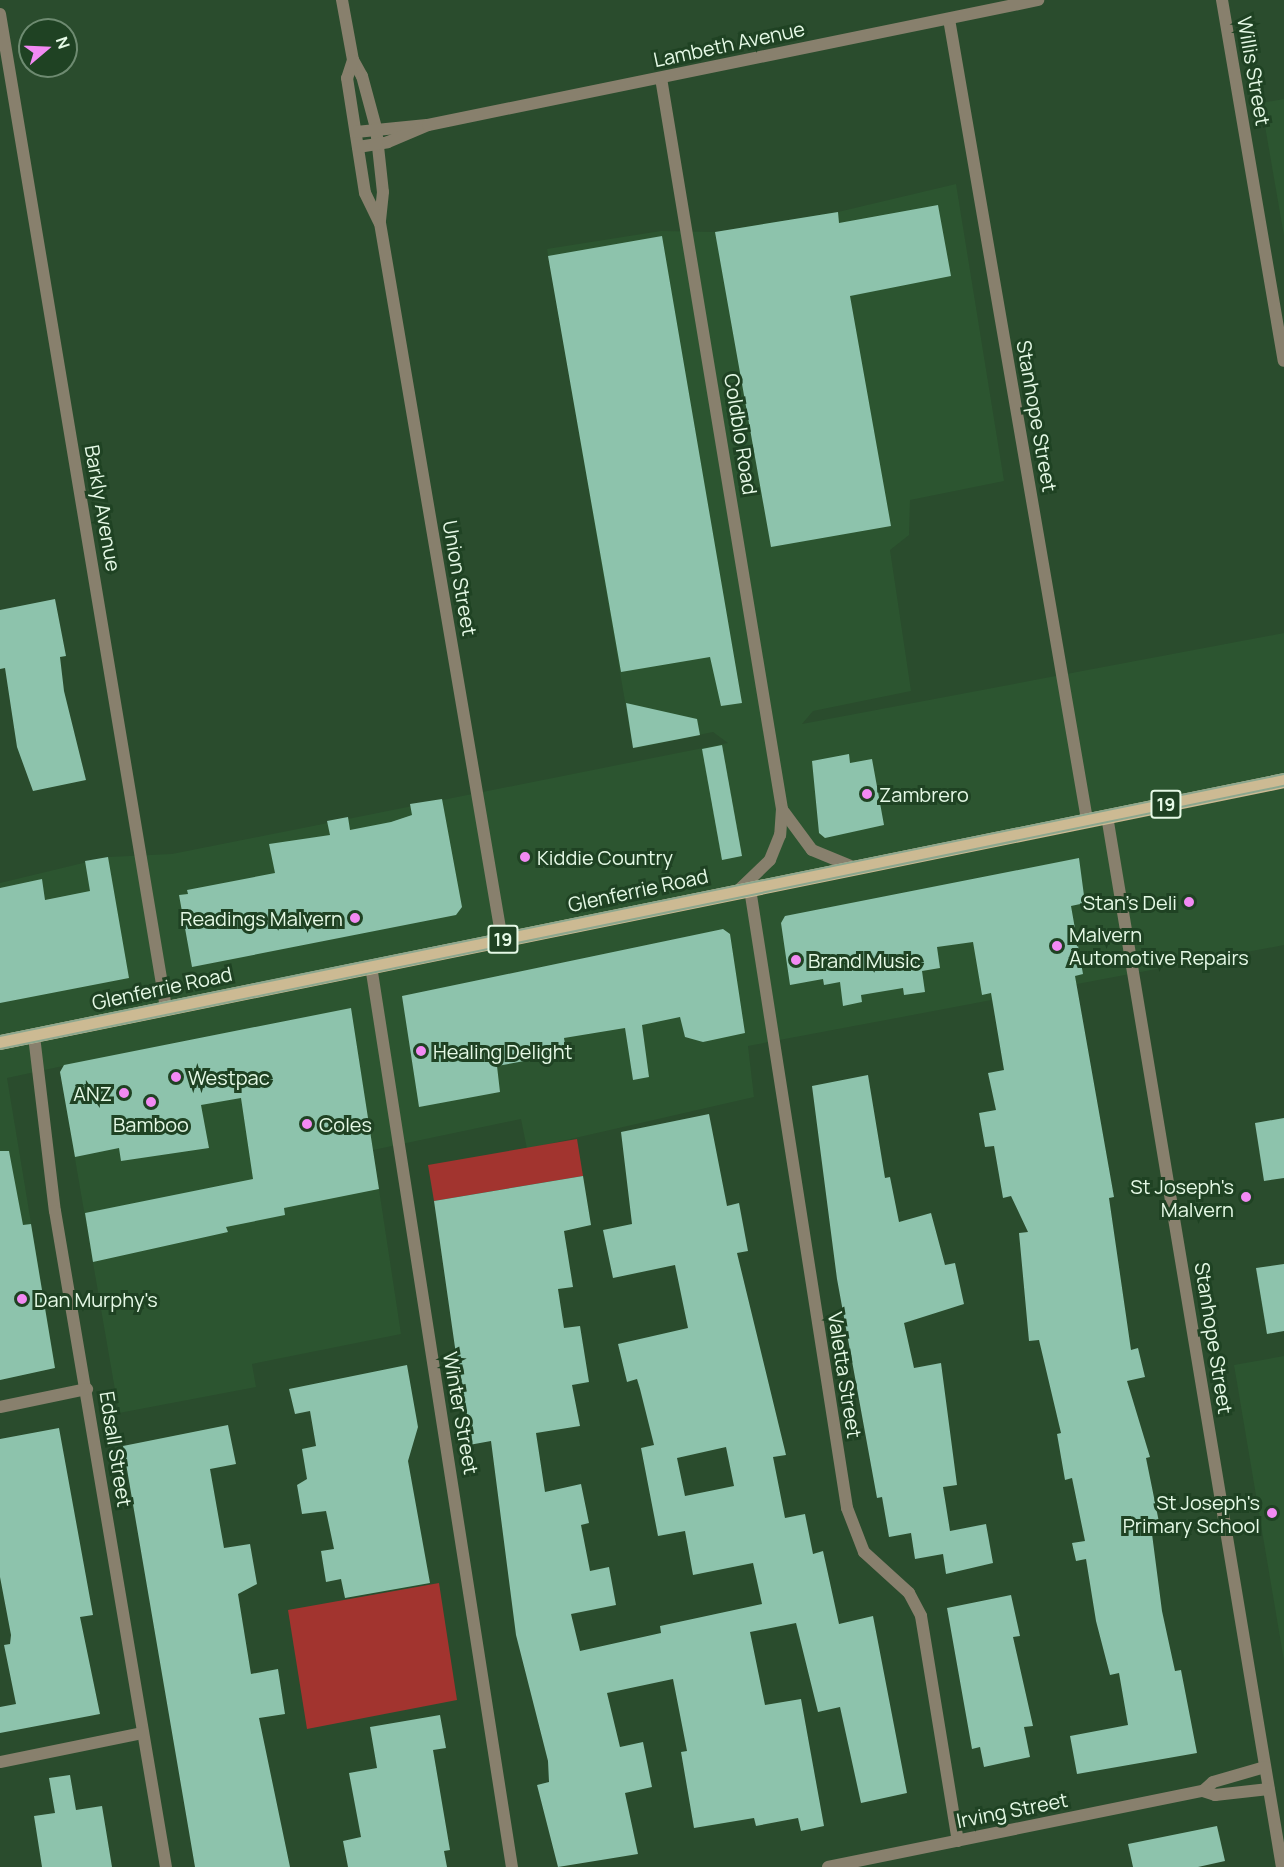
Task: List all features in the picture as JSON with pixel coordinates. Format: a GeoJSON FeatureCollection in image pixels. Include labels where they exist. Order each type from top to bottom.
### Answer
{"type":"FeatureCollection","features":[{"type":"Feature","properties":{"kind":"main road","name":"Glenferrie Road"},"geometry":{"type":"LineString","coordinates":[[0,1042],[1284,780]]}},
{"type":"Feature","properties":{"kind":"street","name":"Union Street"},"geometry":{"type":"LineString","coordinates":[[342,0],[352,60],[362,76],[376,128],[383,192],[380,223],[502,940]]}},
{"type":"Feature","properties":{"kind":"street","name":"Lambeth Avenue"},"geometry":{"type":"LineString","coordinates":[[356,132],[376,128],[428,125],[1038,0]]}},
{"type":"Feature","properties":{"kind":"street","name":"Willis Street"},"geometry":{"type":"LineString","coordinates":[[1222,0],[1284,361]]}},
{"type":"Feature","properties":{"kind":"street","name":"Barkly Avenue"},"geometry":{"type":"LineString","coordinates":[[0,14],[166,1008]]}},
{"type":"Feature","properties":{"kind":"street","name":"Stanhope Street"},"geometry":{"type":"LineString","coordinates":[[948,19],[1087,820]]}},
{"type":"Feature","properties":{"kind":"street","name":"Union Street"},"geometry":{"type":"LineString","coordinates":[[352,60],[347,78],[365,193],[380,223]]}},
{"type":"Feature","properties":{"kind":"street","name":"Coldblo Road"},"geometry":{"type":"LineString","coordinates":[[661,78],[780,797],[782,825],[771,860],[749,883],[726,894]]}},
{"type":"Feature","properties":{"kind":"street","name":"Lambeth Avenue"},"geometry":{"type":"LineString","coordinates":[[358,147],[378,144],[428,125]]}},
{"type":"Feature","properties":{"kind":"street","name":"Coldblo Road"},"geometry":{"type":"LineString","coordinates":[[780,797],[789,823],[812,850],[836,864],[860,867]]}},
{"type":"Feature","properties":{"kind":"street","name":"Stanhope Street"},"geometry":{"type":"LineString","coordinates":[[1107,816],[1282,1867]]}},
{"type":"Feature","properties":{"kind":"street","name":"Valetta Street"},"geometry":{"type":"LineString","coordinates":[[750,889],[847,1508],[864,1552],[905,1588],[921,1616],[958,1840]]}},
{"type":"Feature","properties":{"kind":"street","name":"Winter Street"},"geometry":{"type":"LineString","coordinates":[[371,966],[512,1867]]}},
{"type":"Feature","properties":{"kind":"street","name":"Edsall Street"},"geometry":{"type":"LineString","coordinates":[[34,1036],[55,1211],[87,1389],[166,1867]]}},
{"type":"Feature","properties":{"kind":"street"},"geometry":{"type":"LineString","coordinates":[[0,1407],[87,1389]]}},
{"type":"Feature","properties":{"kind":"street"},"geometry":{"type":"LineString","coordinates":[[0,1762],[143,1732]]}},
{"type":"Feature","properties":{"kind":"street","name":"Irving Street"},"geometry":{"type":"LineString","coordinates":[[1203,1791],[1213,1782],[1265,1767]]}},
{"type":"Feature","properties":{"kind":"street","name":"Irving Street"},"geometry":{"type":"LineString","coordinates":[[828,1867],[1203,1791],[1215,1795],[1269,1789]]}},
{"type":"Feature","properties":{"kind":"shaded area"},"geometry":{"type":"Polygon","coordinates":[[[1284,99],[1284,236],[1261,103],[1284,99]]]}},
{"type":"Feature","properties":{"kind":"shaded area"},"geometry":{"type":"Polygon","coordinates":[[[956,184],[1004,481],[910,500],[909,535],[890,550],[911,691],[813,711],[802,724],[1284,633],[1284,945],[748,1046],[754,1097],[527,1149],[521,1119],[373,1150],[401,1334],[252,1364],[256,1387],[119,1413],[60,1072],[63,1066],[7,1078],[55,1368],[0,1380],[0,883],[108,857],[172,854],[728,743],[713,732],[636,748],[632,742],[547,249],[661,231],[715,232],[838,212],[956,184]]]}},
{"type":"Feature","properties":{"kind":"shaded area"},"geometry":{"type":"Polygon","coordinates":[[[577,1139],[583,1176],[434,1201],[428,1165],[577,1139]]]}},
{"type":"Feature","properties":{"kind":"shaded area","name":"St Joseph's Primary School"},"geometry":{"type":"Polygon","coordinates":[[[1284,1356],[1284,1661],[1234,1365],[1284,1356]]]}},
{"type":"Feature","properties":{"kind":"shaded area"},"geometry":{"type":"Polygon","coordinates":[[[439,1583],[457,1700],[307,1729],[288,1610],[439,1583]]]}},
{"type":"Feature","properties":{"kind":"building"},"geometry":{"type":"Polygon","coordinates":[[[938,205],[951,276],[850,296],[891,526],[771,547],[715,232],[838,212],[839,223],[938,205]]]}},
{"type":"Feature","properties":{"kind":"building"},"geometry":{"type":"Polygon","coordinates":[[[662,236],[742,703],[721,706],[710,657],[621,672],[548,256],[662,236]]]}},
{"type":"Feature","properties":{"kind":"building"},"geometry":{"type":"Polygon","coordinates":[[[55,599],[66,656],[60,657],[64,691],[86,780],[33,791],[17,747],[5,668],[0,669],[0,610],[55,599]]]}},
{"type":"Feature","properties":{"kind":"building"},"geometry":{"type":"Polygon","coordinates":[[[626,703],[697,719],[700,735],[633,748],[626,703]]]}},
{"type":"Feature","properties":{"kind":"building"},"geometry":{"type":"Polygon","coordinates":[[[722,745],[742,856],[722,860],[702,749],[722,745]]]}},
{"type":"Feature","properties":{"kind":"building"},"geometry":{"type":"Polygon","coordinates":[[[849,754],[850,763],[872,759],[884,825],[825,838],[819,833],[812,761],[849,754]]]}},
{"type":"Feature","properties":{"kind":"building"},"geometry":{"type":"Polygon","coordinates":[[[442,799],[462,907],[456,915],[192,967],[179,895],[188,894],[187,890],[275,873],[269,844],[330,835],[327,821],[348,817],[350,830],[391,822],[412,815],[410,804],[442,799]]]}},
{"type":"Feature","properties":{"kind":"building"},"geometry":{"type":"Polygon","coordinates":[[[108,857],[129,978],[0,1003],[0,888],[42,879],[45,900],[90,891],[85,861],[108,857]]]}},
{"type":"Feature","properties":{"kind":"building"},"geometry":{"type":"Polygon","coordinates":[[[1079,858],[1085,903],[1071,906],[1083,974],[1075,976],[1114,1197],[1109,1198],[1131,1350],[1138,1348],[1145,1377],[1127,1381],[1150,1457],[1146,1458],[1161,1532],[1152,1534],[1162,1611],[1175,1671],[1181,1670],[1197,1753],[1077,1774],[1070,1736],[1128,1725],[1119,1673],[1110,1675],[1096,1621],[1086,1559],[1076,1561],[1072,1543],[1085,1541],[1072,1478],[1065,1480],[1057,1434],[1061,1433],[1039,1340],[1029,1341],[1019,1233],[1028,1232],[1011,1196],[1003,1198],[994,1146],[985,1147],[979,1113],[996,1110],[988,1073],[1004,1070],[991,993],[982,995],[973,942],[937,947],[940,968],[922,971],[925,992],[904,995],[903,988],[861,995],[862,1002],[843,1006],[840,982],[824,985],[823,979],[790,985],[781,923],[785,916],[1079,858]]]}},
{"type":"Feature","properties":{"kind":"building"},"geometry":{"type":"Polygon","coordinates":[[[723,929],[730,934],[745,1033],[703,1042],[685,1037],[680,1017],[642,1025],[649,1077],[633,1080],[625,1028],[564,1038],[566,1050],[552,1053],[552,1056],[497,1066],[500,1092],[419,1107],[402,996],[723,929]]]}},
{"type":"Feature","properties":{"kind":"building","name":"Coles"},"geometry":{"type":"Polygon","coordinates":[[[351,1008],[379,1189],[284,1208],[285,1215],[226,1227],[228,1232],[93,1262],[85,1213],[253,1179],[241,1098],[201,1105],[209,1148],[121,1161],[119,1148],[75,1157],[60,1072],[64,1065],[351,1008]]]}},
{"type":"Feature","properties":{"kind":"building"},"geometry":{"type":"Polygon","coordinates":[[[868,1075],[885,1178],[890,1177],[899,1222],[931,1213],[945,1265],[955,1263],[964,1304],[904,1323],[914,1368],[941,1363],[957,1485],[943,1487],[950,1531],[986,1524],[993,1563],[946,1574],[943,1554],[915,1559],[911,1533],[889,1537],[882,1497],[877,1498],[837,1279],[812,1086],[868,1075]]]}},
{"type":"Feature","properties":{"kind":"building"},"geometry":{"type":"Polygon","coordinates":[[[709,1114],[727,1206],[739,1203],[748,1251],[737,1253],[786,1455],[773,1457],[785,1518],[805,1514],[813,1554],[823,1551],[839,1624],[873,1616],[907,1793],[861,1803],[840,1707],[818,1712],[796,1623],[750,1632],[765,1705],[801,1699],[824,1826],[801,1831],[798,1818],[756,1826],[754,1818],[694,1828],[681,1752],[687,1751],[673,1679],[607,1693],[620,1747],[643,1742],[652,1787],[625,1793],[638,1854],[558,1867],[537,1785],[549,1782],[548,1761],[516,1635],[491,1441],[469,1445],[434,1201],[583,1176],[591,1225],[564,1231],[573,1287],[558,1289],[564,1328],[580,1326],[589,1382],[572,1385],[580,1426],[536,1433],[545,1492],[581,1484],[589,1523],[581,1525],[590,1571],[609,1567],[616,1605],[571,1614],[580,1651],[661,1633],[660,1626],[762,1604],[753,1563],[693,1575],[685,1531],[658,1536],[641,1448],[654,1445],[637,1379],[627,1382],[618,1344],[688,1328],[675,1265],[613,1278],[603,1230],[632,1224],[621,1132],[709,1114]],[[726,1447],[677,1458],[685,1496],[734,1486],[726,1447]]]}},
{"type":"Feature","properties":{"kind":"building"},"geometry":{"type":"Polygon","coordinates":[[[1284,1118],[1284,1178],[1264,1181],[1255,1123],[1284,1118]]]}},
{"type":"Feature","properties":{"kind":"building","name":"Dan Murphy's"},"geometry":{"type":"Polygon","coordinates":[[[0,1151],[9,1151],[23,1225],[31,1224],[55,1368],[0,1380],[0,1151]]]}},
{"type":"Feature","properties":{"kind":"building"},"geometry":{"type":"Polygon","coordinates":[[[1284,1264],[1284,1331],[1267,1334],[1256,1268],[1284,1264]]]}},
{"type":"Feature","properties":{"kind":"building"},"geometry":{"type":"Polygon","coordinates":[[[407,1365],[418,1427],[408,1461],[430,1583],[345,1598],[341,1579],[326,1582],[321,1551],[334,1549],[326,1511],[302,1514],[297,1485],[307,1479],[302,1449],[316,1446],[310,1411],[295,1414],[289,1389],[407,1365]]]}},
{"type":"Feature","properties":{"kind":"building"},"geometry":{"type":"Polygon","coordinates":[[[228,1425],[236,1464],[210,1469],[224,1548],[250,1544],[257,1584],[238,1594],[251,1674],[278,1669],[285,1714],[259,1718],[290,1867],[195,1867],[123,1446],[228,1425]]]}},
{"type":"Feature","properties":{"kind":"building"},"geometry":{"type":"Polygon","coordinates":[[[59,1428],[93,1615],[80,1617],[100,1714],[0,1733],[0,1707],[16,1704],[4,1645],[10,1644],[11,1635],[0,1577],[0,1439],[59,1428]]]}},
{"type":"Feature","properties":{"kind":"building"},"geometry":{"type":"Polygon","coordinates":[[[1011,1595],[1020,1636],[1013,1637],[1033,1726],[1024,1727],[1030,1757],[984,1767],[980,1747],[972,1749],[947,1608],[1011,1595]]]}},
{"type":"Feature","properties":{"kind":"building"},"geometry":{"type":"Polygon","coordinates":[[[440,1715],[446,1748],[433,1750],[450,1850],[444,1851],[447,1867],[348,1867],[343,1841],[361,1837],[349,1773],[377,1768],[370,1727],[440,1715]]]}},
{"type":"Feature","properties":{"kind":"building"},"geometry":{"type":"Polygon","coordinates":[[[70,1775],[76,1810],[102,1806],[112,1867],[42,1867],[34,1816],[55,1813],[49,1778],[70,1775]]]}},
{"type":"Feature","properties":{"kind":"building"},"geometry":{"type":"Polygon","coordinates":[[[1217,1826],[1225,1861],[1198,1867],[1133,1867],[1128,1844],[1217,1826]]]}},
{"type":"Feature","properties":{"kind":"tram line"},"geometry":{"type":"LineString","coordinates":[[0,1036],[1284,774]]}},
{"type":"Feature","properties":{"kind":"tram line"},"geometry":{"type":"LineString","coordinates":[[0,1049],[1284,786]]}},
{"type":"Feature","properties":{"kind":"place","name":"Zambrero"},"geometry":{"type":"Point","coordinates":[867,794]}},
{"type":"Feature","properties":{"kind":"place","name":"Kiddie Country"},"geometry":{"type":"Point","coordinates":[525,857]}},
{"type":"Feature","properties":{"kind":"place","name":"Stan's Deli"},"geometry":{"type":"Point","coordinates":[1189,902]}},
{"type":"Feature","properties":{"kind":"place","name":"Readings Malvern"},"geometry":{"type":"Point","coordinates":[355,918]}},
{"type":"Feature","properties":{"kind":"place","name":"Malvern Automotive Repairs"},"geometry":{"type":"Point","coordinates":[1057,946]}},
{"type":"Feature","properties":{"kind":"place","name":"Brand Music"},"geometry":{"type":"Point","coordinates":[796,960]}},
{"type":"Feature","properties":{"kind":"place","name":"Healing Delight"},"geometry":{"type":"Point","coordinates":[421,1051]}},
{"type":"Feature","properties":{"kind":"place","name":"Westpac"},"geometry":{"type":"Point","coordinates":[176,1077]}},
{"type":"Feature","properties":{"kind":"place","name":"ANZ"},"geometry":{"type":"Point","coordinates":[124,1093]}},
{"type":"Feature","properties":{"kind":"place","name":"Bamboo"},"geometry":{"type":"Point","coordinates":[151,1102]}},
{"type":"Feature","properties":{"kind":"place","name":"Coles"},"geometry":{"type":"Point","coordinates":[307,1124]}},
{"type":"Feature","properties":{"kind":"place","name":"St Joseph's Malvern"},"geometry":{"type":"Point","coordinates":[1246,1197]}},
{"type":"Feature","properties":{"kind":"place","name":"Dan Murphy's"},"geometry":{"type":"Point","coordinates":[22,1299]}},
{"type":"Feature","properties":{"kind":"place","name":"St Joseph's Primary School"},"geometry":{"type":"Point","coordinates":[1272,1513]}}]}
